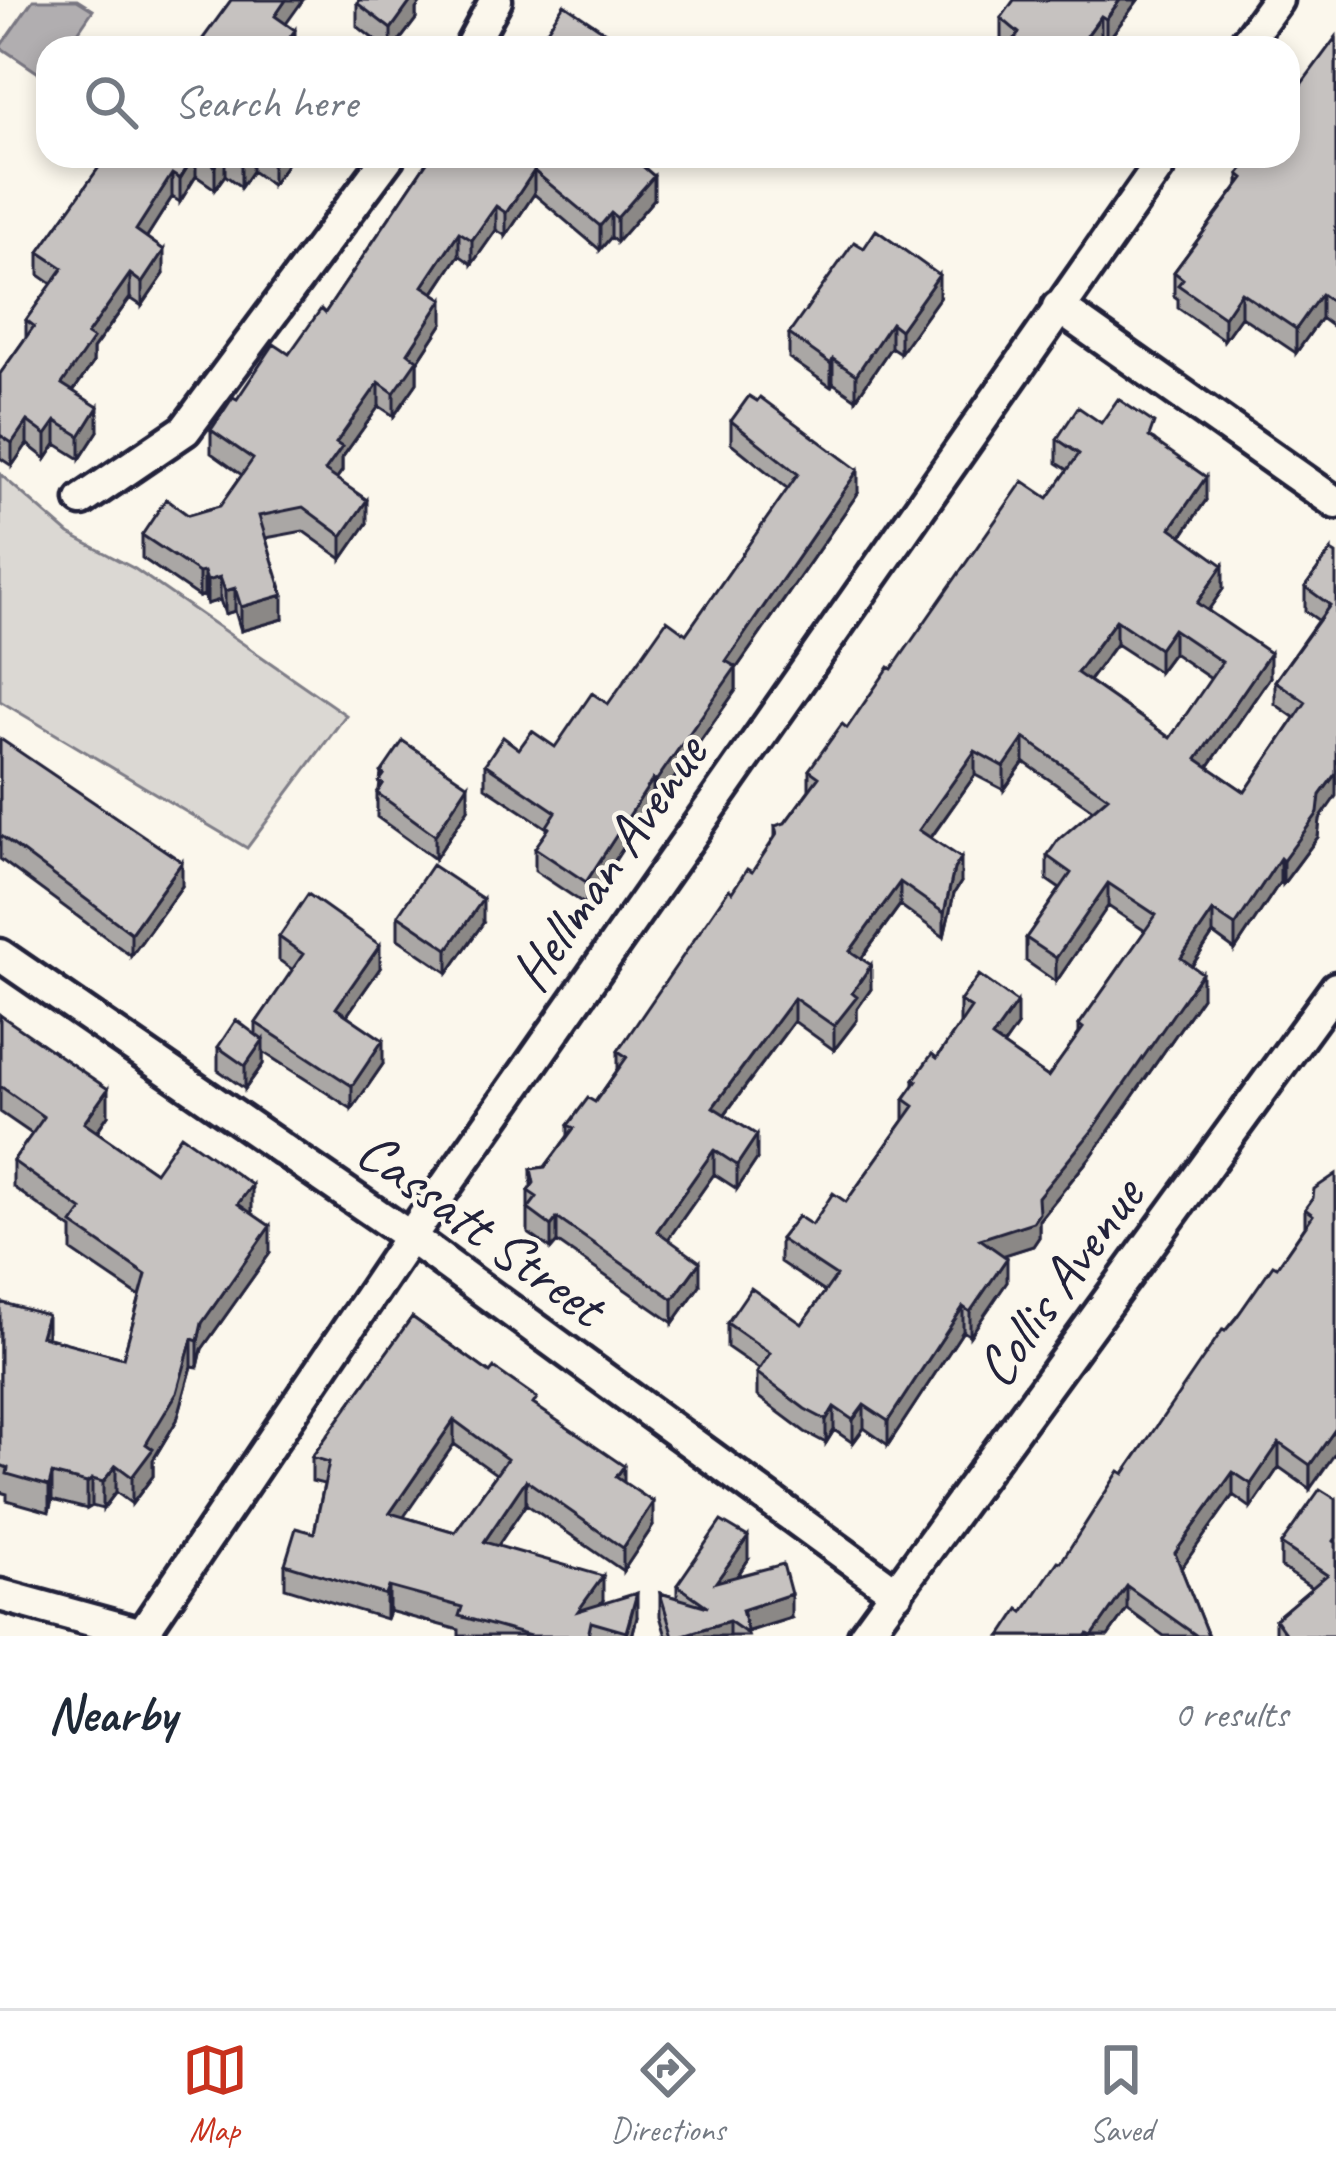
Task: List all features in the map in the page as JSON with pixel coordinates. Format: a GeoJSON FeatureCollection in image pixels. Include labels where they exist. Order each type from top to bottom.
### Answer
{"type":"FeatureCollection","features":[{"type":"Feature","properties":{"kind":"street"},"geometry":{"type":"LineString","coordinates":[[476,36],[496,0]]}},
{"type":"Feature","properties":{"kind":"street"},"geometry":{"type":"LineString","coordinates":[[1251,36],[1276,0]]}},
{"type":"Feature","properties":{"kind":"street"},"geometry":{"type":"LineString","coordinates":[[82,500],[184,430],[380,168]]}},
{"type":"Feature","properties":{"kind":"street","name":"Hellman Avenue"},"geometry":{"type":"LineString","coordinates":[[146,1635],[410,1238],[1157,168]]}},
{"type":"Feature","properties":{"kind":"street"},"geometry":{"type":"LineString","coordinates":[[1058,307],[1336,503]]}},
{"type":"Feature","properties":{"kind":"street","name":"Cassatt Street"},"geometry":{"type":"LineString","coordinates":[[0,955],[410,1238],[897,1593]]}},
{"type":"Feature","properties":{"kind":"street","name":"Collis Avenue"},"geometry":{"type":"LineString","coordinates":[[864,1636],[1336,988]]}},
{"type":"Feature","properties":{"kind":"street"},"geometry":{"type":"LineString","coordinates":[[0,1595],[146,1635]]}},
{"type":"Feature","properties":{"kind":"shaded area"},"geometry":{"type":"Polygon","coordinates":[[[33,0],[77,0],[93,10],[75,36],[36,36],[36,71],[0,47],[33,0]]]}},
{"type":"Feature","properties":{"kind":"shaded area"},"geometry":{"type":"Polygon","coordinates":[[[0,474],[69,534],[135,569],[346,715],[247,848],[0,701],[0,474]]]}},
{"type":"Feature","properties":{"kind":"building"},"geometry":{"type":"Polygon","coordinates":[[[231,0],[286,0],[275,16],[295,30],[291,36],[205,36],[231,0]]]}},
{"type":"Feature","properties":{"kind":"building"},"geometry":{"type":"Polygon","coordinates":[[[359,0],[412,0],[391,29],[359,0]]]}},
{"type":"Feature","properties":{"kind":"building"},"geometry":{"type":"Polygon","coordinates":[[[1014,0],[1120,0],[1087,36],[1017,36],[1019,33],[1001,18],[1014,0]]]}},
{"type":"Feature","properties":{"kind":"building"},"geometry":{"type":"Polygon","coordinates":[[[564,4],[611,36],[543,36],[564,4]]]}},
{"type":"Feature","properties":{"kind":"building"},"geometry":{"type":"Polygon","coordinates":[[[1336,37],[1336,305],[1321,294],[1296,329],[1241,292],[1224,317],[1178,285],[1183,279],[1174,272],[1244,178],[1239,174],[1244,168],[1300,168],[1300,86],[1336,37]]]}},
{"type":"Feature","properties":{"kind":"building"},"geometry":{"type":"Polygon","coordinates":[[[98,168],[187,168],[180,179],[172,174],[136,230],[164,250],[142,283],[130,274],[87,335],[93,339],[62,384],[98,407],[80,436],[56,421],[46,435],[27,421],[12,443],[0,435],[0,374],[34,326],[26,320],[63,268],[39,252],[98,168]]]}},
{"type":"Feature","properties":{"kind":"building"},"geometry":{"type":"Polygon","coordinates":[[[423,168],[645,168],[654,176],[617,218],[611,213],[600,226],[534,171],[506,213],[496,206],[472,240],[459,232],[423,286],[443,299],[408,353],[417,360],[394,393],[379,382],[336,443],[342,447],[325,471],[367,500],[342,536],[303,507],[259,516],[283,595],[241,607],[235,588],[225,591],[220,577],[207,581],[204,572],[142,535],[166,499],[188,515],[220,506],[253,459],[211,430],[274,344],[289,354],[321,309],[325,313],[423,168]]]}},
{"type":"Feature","properties":{"kind":"building"},"geometry":{"type":"Polygon","coordinates":[[[876,230],[939,275],[900,330],[891,323],[856,375],[833,359],[831,364],[789,334],[854,242],[864,248],[876,230]]]}},
{"type":"Feature","properties":{"kind":"building"},"geometry":{"type":"Polygon","coordinates":[[[749,396],[757,401],[760,397],[858,470],[726,661],[736,667],[656,781],[653,779],[586,882],[535,848],[556,812],[485,764],[503,737],[519,749],[532,731],[555,747],[592,693],[608,704],[667,620],[686,634],[798,474],[731,421],[749,396]]]}},
{"type":"Feature","properties":{"kind":"building"},"geometry":{"type":"Polygon","coordinates":[[[1118,399],[1154,423],[1149,437],[1206,477],[1171,528],[1223,565],[1197,603],[1270,653],[1197,759],[1245,792],[1306,702],[1275,681],[1330,605],[1305,587],[1331,551],[1336,554],[1336,773],[1320,795],[1318,813],[1283,861],[1280,858],[1235,926],[1213,911],[1181,958],[1202,973],[1092,1131],[1038,1197],[1039,1213],[1033,1222],[980,1239],[1007,1258],[970,1312],[963,1307],[888,1421],[864,1405],[853,1420],[834,1407],[826,1420],[757,1373],[770,1353],[727,1323],[751,1288],[802,1324],[836,1276],[780,1239],[798,1216],[812,1225],[833,1193],[846,1202],[914,1106],[904,1099],[932,1054],[937,1058],[971,1008],[960,1001],[979,975],[1017,1002],[992,1038],[1048,1077],[1156,915],[1108,883],[1056,958],[1026,938],[1071,873],[1047,856],[1058,840],[1108,797],[1024,738],[1004,767],[975,751],[919,830],[961,858],[944,913],[900,882],[850,951],[871,965],[852,993],[857,997],[834,1026],[794,998],[713,1107],[757,1135],[737,1165],[714,1150],[657,1231],[700,1262],[673,1299],[557,1218],[551,1226],[528,1209],[537,1197],[528,1191],[534,1183],[531,1169],[545,1167],[574,1128],[568,1125],[588,1098],[595,1102],[627,1057],[618,1051],[729,889],[732,892],[747,869],[752,872],[777,834],[775,826],[785,823],[819,777],[809,770],[842,724],[847,728],[892,669],[1023,481],[1048,498],[1079,454],[1057,439],[1078,407],[1101,423],[1118,399]],[[1116,620],[1077,673],[1170,738],[1222,662],[1173,629],[1159,649],[1116,620]]]}},
{"type":"Feature","properties":{"kind":"building"},"geometry":{"type":"Polygon","coordinates":[[[0,740],[182,862],[131,933],[0,835],[0,740]]]}},
{"type":"Feature","properties":{"kind":"building"},"geometry":{"type":"Polygon","coordinates":[[[403,741],[468,785],[435,835],[377,793],[383,784],[381,773],[403,741]]]}},
{"type":"Feature","properties":{"kind":"building"},"geometry":{"type":"Polygon","coordinates":[[[432,865],[483,899],[448,949],[398,915],[432,865]]]}},
{"type":"Feature","properties":{"kind":"building"},"geometry":{"type":"Polygon","coordinates":[[[308,894],[380,945],[336,1008],[383,1040],[352,1086],[256,1023],[303,954],[279,937],[308,894]]]}},
{"type":"Feature","properties":{"kind":"building"},"geometry":{"type":"Polygon","coordinates":[[[0,1015],[108,1089],[84,1123],[155,1172],[181,1135],[252,1185],[238,1204],[270,1226],[202,1323],[198,1341],[192,1339],[177,1393],[146,1444],[153,1449],[132,1477],[116,1465],[103,1482],[52,1474],[49,1486],[7,1474],[8,1468],[0,1465],[0,1302],[47,1315],[41,1336],[123,1358],[146,1275],[72,1224],[82,1210],[13,1161],[44,1117],[0,1086],[0,1015]]]}},
{"type":"Feature","properties":{"kind":"building"},"geometry":{"type":"Polygon","coordinates":[[[236,1020],[263,1040],[245,1066],[218,1047],[236,1020]]]}},
{"type":"Feature","properties":{"kind":"building"},"geometry":{"type":"Polygon","coordinates":[[[1336,1174],[1336,1428],[1310,1465],[1279,1443],[1251,1484],[1233,1472],[1175,1553],[1208,1636],[1197,1636],[1127,1586],[1092,1636],[1001,1636],[1061,1562],[1119,1471],[1124,1474],[1223,1329],[1273,1265],[1277,1267],[1313,1215],[1305,1209],[1314,1189],[1336,1174]]]}},
{"type":"Feature","properties":{"kind":"building"},"geometry":{"type":"Polygon","coordinates":[[[412,1317],[490,1373],[494,1368],[537,1398],[533,1404],[624,1466],[616,1477],[653,1502],[623,1548],[526,1480],[484,1542],[603,1576],[578,1611],[637,1593],[626,1632],[591,1622],[588,1636],[530,1636],[459,1616],[462,1607],[389,1587],[386,1595],[285,1564],[296,1528],[314,1533],[329,1462],[312,1457],[412,1317]],[[454,1420],[390,1513],[455,1532],[507,1459],[454,1420]]]}},
{"type":"Feature","properties":{"kind":"building"},"geometry":{"type":"Polygon","coordinates":[[[1320,1489],[1336,1499],[1336,1636],[1287,1636],[1275,1619],[1327,1575],[1281,1544],[1320,1489]]]}},
{"type":"Feature","properties":{"kind":"building"},"geometry":{"type":"Polygon","coordinates":[[[721,1521],[748,1537],[716,1582],[783,1564],[791,1594],[742,1610],[748,1634],[729,1621],[673,1636],[660,1593],[708,1607],[677,1585],[721,1521]]]}}]}
